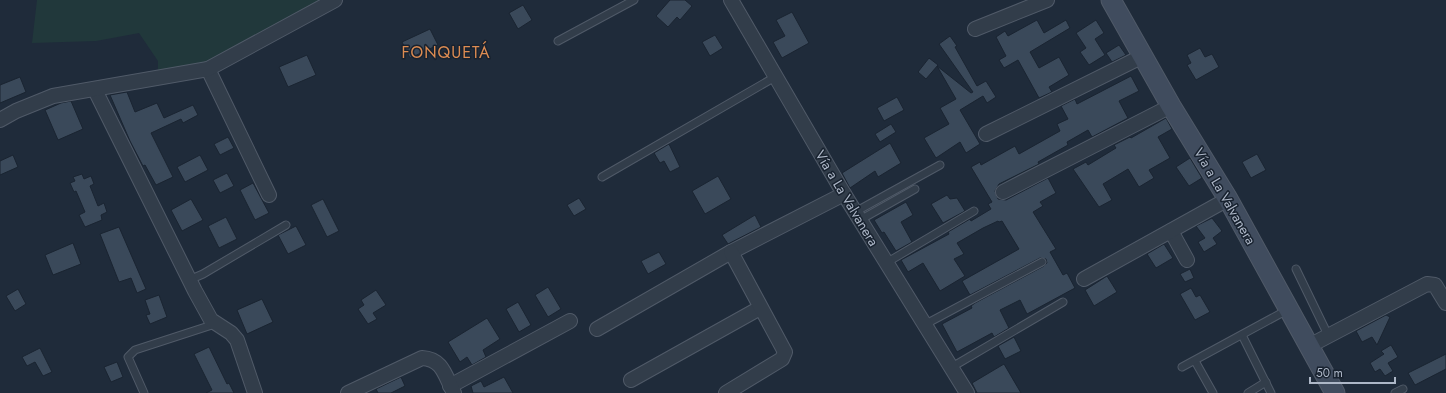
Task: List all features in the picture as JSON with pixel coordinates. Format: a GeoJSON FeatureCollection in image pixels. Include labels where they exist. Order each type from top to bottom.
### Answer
{"type":"FeatureCollection","features":[{"type":"Feature","properties":{"kind":"street"},"geometry":{"type":"LineString","coordinates":[[0,120],[16,111],[52,96],[95,90],[208,69],[335,0]]}},
{"type":"Feature","properties":{"kind":"street","name":"Vía a La Valvanera"},"geometry":{"type":"LineString","coordinates":[[731,0],[844,194],[924,326],[952,367],[967,393]]}},
{"type":"Feature","properties":{"kind":"street"},"geometry":{"type":"LineString","coordinates":[[975,29],[1047,0]]}},
{"type":"Feature","properties":{"kind":"street","name":"Vía a La Valvanera"},"geometry":{"type":"LineString","coordinates":[[1111,0],[1171,106],[1228,200],[1335,393]]}},
{"type":"Feature","properties":{"kind":"street"},"geometry":{"type":"LineString","coordinates":[[986,134],[1143,56]]}},
{"type":"Feature","properties":{"kind":"street"},"geometry":{"type":"LineString","coordinates":[[208,69],[269,195]]}},
{"type":"Feature","properties":{"kind":"street"},"geometry":{"type":"LineString","coordinates":[[95,90],[211,320],[231,333],[237,340],[255,393]]}},
{"type":"Feature","properties":{"kind":"street"},"geometry":{"type":"LineString","coordinates":[[1003,192],[1171,106]]}},
{"type":"Feature","properties":{"kind":"street"},"geometry":{"type":"LineString","coordinates":[[597,329],[731,252],[844,194]]}},
{"type":"Feature","properties":{"kind":"street"},"geometry":{"type":"LineString","coordinates":[[1084,279],[1228,200]]}},
{"type":"Feature","properties":{"kind":"street"},"geometry":{"type":"LineString","coordinates":[[1171,231],[1188,260]]}},
{"type":"Feature","properties":{"kind":"street"},"geometry":{"type":"LineString","coordinates":[[726,393],[782,359],[785,352],[731,252]]}},
{"type":"Feature","properties":{"kind":"street"},"geometry":{"type":"LineString","coordinates":[[1309,346],[1427,284],[1434,285],[1446,303]]}},
{"type":"Feature","properties":{"kind":"street"},"geometry":{"type":"LineString","coordinates":[[631,380],[760,308]]}},
{"type":"Feature","properties":{"kind":"street"},"geometry":{"type":"LineString","coordinates":[[348,393],[422,358],[432,358],[442,368],[452,389],[570,321]]}},
{"type":"Feature","properties":{"kind":"lane"},"geometry":{"type":"LineString","coordinates":[[558,41],[634,0]]}},
{"type":"Feature","properties":{"kind":"lane"},"geometry":{"type":"LineString","coordinates":[[602,177],[775,77]]}},
{"type":"Feature","properties":{"kind":"lane"},"geometry":{"type":"LineString","coordinates":[[858,216],[940,164]]}},
{"type":"Feature","properties":{"kind":"lane"},"geometry":{"type":"LineString","coordinates":[[858,216],[914,189]]}},
{"type":"Feature","properties":{"kind":"lane"},"geometry":{"type":"LineString","coordinates":[[886,263],[974,210]]}},
{"type":"Feature","properties":{"kind":"lane"},"geometry":{"type":"LineString","coordinates":[[190,280],[286,225]]}},
{"type":"Feature","properties":{"kind":"lane"},"geometry":{"type":"LineString","coordinates":[[924,326],[1042,262]]}},
{"type":"Feature","properties":{"kind":"lane"},"geometry":{"type":"LineString","coordinates":[[1296,269],[1328,335]]}},
{"type":"Feature","properties":{"kind":"lane"},"geometry":{"type":"LineString","coordinates":[[952,367],[1063,302]]}},
{"type":"Feature","properties":{"kind":"lane"},"geometry":{"type":"LineString","coordinates":[[1182,367],[1289,309]]}},
{"type":"Feature","properties":{"kind":"lane"},"geometry":{"type":"LineString","coordinates":[[144,393],[128,357],[135,350],[215,324]]}},
{"type":"Feature","properties":{"kind":"lane"},"geometry":{"type":"LineString","coordinates":[[1242,335],[1271,393]]}},
{"type":"Feature","properties":{"kind":"lane"},"geometry":{"type":"LineString","coordinates":[[1195,361],[1213,393]]}},
{"type":"Feature","properties":{"kind":"lane"},"geometry":{"type":"LineString","coordinates":[[1248,393],[1266,382]]}},
{"type":"Feature","properties":{"kind":"lane"},"geometry":{"type":"LineString","coordinates":[[1395,393],[1403,389]]}},
{"type":"Feature","properties":{"kind":"green space"},"geometry":{"type":"Polygon","coordinates":[[[37,0],[335,0],[208,69],[158,78],[158,61],[139,33],[96,41],[32,43],[37,0]]]}},
{"type":"Feature","properties":{"kind":"building"},"geometry":{"type":"Polygon","coordinates":[[[670,0],[685,0],[692,6],[680,20],[677,17],[668,27],[656,16],[670,0]]]}},
{"type":"Feature","properties":{"kind":"building"},"geometry":{"type":"Polygon","coordinates":[[[523,5],[532,20],[518,29],[509,13],[523,5]]]}},
{"type":"Feature","properties":{"kind":"building"},"geometry":{"type":"Polygon","coordinates":[[[792,12],[809,43],[782,58],[773,42],[785,36],[776,20],[792,12]]]}},
{"type":"Feature","properties":{"kind":"building"},"geometry":{"type":"Polygon","coordinates":[[[1037,20],[1044,33],[1066,20],[1070,28],[1030,52],[1039,68],[1059,57],[1069,75],[1049,87],[1052,92],[1039,98],[1018,60],[1004,68],[999,60],[1006,56],[996,37],[1005,31],[1008,36],[1037,20]]]}},
{"type":"Feature","properties":{"kind":"building"},"geometry":{"type":"Polygon","coordinates":[[[1096,20],[1104,33],[1095,39],[1105,55],[1089,65],[1080,52],[1086,48],[1076,33],[1096,20]]]}},
{"type":"Feature","properties":{"kind":"building"},"geometry":{"type":"Polygon","coordinates":[[[430,29],[438,45],[410,58],[402,42],[430,29]]]}},
{"type":"Feature","properties":{"kind":"building"},"geometry":{"type":"Polygon","coordinates":[[[715,35],[723,48],[710,56],[702,42],[715,35]]]}},
{"type":"Feature","properties":{"kind":"building"},"geometry":{"type":"Polygon","coordinates":[[[950,36],[957,46],[955,47],[977,86],[986,81],[996,97],[987,103],[983,96],[960,110],[980,144],[966,153],[960,142],[936,158],[924,138],[949,124],[940,108],[956,99],[937,66],[971,93],[973,92],[939,44],[950,36]]]}},
{"type":"Feature","properties":{"kind":"building"},"geometry":{"type":"Polygon","coordinates":[[[1119,45],[1126,55],[1112,62],[1106,53],[1119,45]]]}},
{"type":"Feature","properties":{"kind":"building"},"geometry":{"type":"Polygon","coordinates":[[[1200,48],[1205,57],[1212,54],[1219,67],[1196,80],[1187,65],[1191,63],[1187,55],[1200,48]]]}},
{"type":"Feature","properties":{"kind":"building"},"geometry":{"type":"Polygon","coordinates":[[[307,55],[316,75],[288,87],[279,67],[307,55]]]}},
{"type":"Feature","properties":{"kind":"building"},"geometry":{"type":"Polygon","coordinates":[[[929,58],[938,65],[926,79],[918,72],[929,58]]]}},
{"type":"Feature","properties":{"kind":"building"},"geometry":{"type":"Polygon","coordinates":[[[1131,76],[1139,91],[1119,101],[1128,118],[1092,137],[1088,130],[1067,142],[1068,145],[1038,162],[1039,164],[999,184],[995,191],[998,199],[1006,200],[1048,178],[1056,193],[1040,202],[1043,206],[1033,212],[1056,249],[1050,252],[1063,275],[1067,273],[1075,288],[1027,314],[1020,300],[1000,310],[1009,328],[994,337],[992,333],[957,352],[942,324],[972,308],[971,306],[975,303],[1044,266],[1047,263],[1046,259],[1040,258],[970,295],[962,281],[1019,249],[1002,221],[998,221],[957,243],[964,254],[954,259],[965,276],[940,291],[923,263],[908,272],[901,260],[949,234],[948,232],[970,219],[971,221],[991,209],[988,204],[992,202],[971,167],[980,162],[981,165],[1015,146],[1019,154],[1060,131],[1057,124],[1068,119],[1061,106],[1075,99],[1077,104],[1131,76]]]}},
{"type":"Feature","properties":{"kind":"building"},"geometry":{"type":"Polygon","coordinates":[[[20,77],[26,92],[0,103],[0,85],[20,77]]]}},
{"type":"Feature","properties":{"kind":"building"},"geometry":{"type":"Polygon","coordinates":[[[127,92],[135,112],[157,103],[164,118],[193,105],[198,115],[183,123],[181,119],[151,133],[173,177],[156,185],[145,165],[143,166],[130,141],[110,95],[127,92]]]}},
{"type":"Feature","properties":{"kind":"building"},"geometry":{"type":"Polygon","coordinates":[[[897,97],[904,110],[884,121],[877,108],[897,97]]]}},
{"type":"Feature","properties":{"kind":"building"},"geometry":{"type":"Polygon","coordinates":[[[71,101],[83,129],[58,140],[45,110],[61,103],[71,101]]]}},
{"type":"Feature","properties":{"kind":"building"},"geometry":{"type":"Polygon","coordinates":[[[1166,118],[1172,129],[1158,137],[1170,158],[1149,170],[1154,178],[1139,187],[1128,169],[1103,184],[1112,200],[1099,207],[1073,169],[1086,162],[1088,165],[1116,148],[1114,145],[1130,137],[1131,138],[1166,118]]]}},
{"type":"Feature","properties":{"kind":"building"},"geometry":{"type":"Polygon","coordinates":[[[891,124],[896,132],[880,142],[875,134],[891,124]]]}},
{"type":"Feature","properties":{"kind":"building"},"geometry":{"type":"Polygon","coordinates":[[[228,137],[234,148],[220,155],[214,144],[228,137]]]}},
{"type":"Feature","properties":{"kind":"building"},"geometry":{"type":"Polygon","coordinates":[[[890,143],[901,163],[878,177],[875,171],[850,188],[842,173],[890,143]]]}},
{"type":"Feature","properties":{"kind":"building"},"geometry":{"type":"Polygon","coordinates":[[[669,144],[680,167],[670,172],[664,161],[660,163],[654,153],[669,144]]]}},
{"type":"Feature","properties":{"kind":"building"},"geometry":{"type":"Polygon","coordinates":[[[1257,154],[1266,170],[1251,178],[1242,162],[1257,154]]]}},
{"type":"Feature","properties":{"kind":"building"},"geometry":{"type":"Polygon","coordinates":[[[13,155],[18,167],[0,175],[0,161],[13,155]]]}},
{"type":"Feature","properties":{"kind":"building"},"geometry":{"type":"Polygon","coordinates":[[[200,155],[208,170],[185,182],[177,167],[200,155]]]}},
{"type":"Feature","properties":{"kind":"building"},"geometry":{"type":"Polygon","coordinates":[[[1190,158],[1202,178],[1189,186],[1176,167],[1190,158]]]}},
{"type":"Feature","properties":{"kind":"building"},"geometry":{"type":"Polygon","coordinates":[[[227,173],[234,186],[220,193],[213,180],[227,173]]]}},
{"type":"Feature","properties":{"kind":"building"},"geometry":{"type":"Polygon","coordinates":[[[82,174],[84,179],[91,176],[94,184],[90,186],[98,206],[104,203],[107,212],[101,215],[102,220],[85,227],[79,215],[85,212],[76,191],[74,192],[70,183],[75,181],[73,177],[82,174]]]}},
{"type":"Feature","properties":{"kind":"building"},"geometry":{"type":"Polygon","coordinates":[[[718,176],[731,199],[705,214],[692,191],[718,176]]]}},
{"type":"Feature","properties":{"kind":"building"},"geometry":{"type":"Polygon","coordinates":[[[253,183],[269,213],[255,220],[240,190],[253,183]]]}},
{"type":"Feature","properties":{"kind":"building"},"geometry":{"type":"Polygon","coordinates":[[[947,195],[950,199],[957,198],[965,211],[943,223],[931,204],[947,195]]]}},
{"type":"Feature","properties":{"kind":"building"},"geometry":{"type":"Polygon","coordinates":[[[579,198],[586,209],[574,216],[567,205],[579,198]]]}},
{"type":"Feature","properties":{"kind":"building"},"geometry":{"type":"Polygon","coordinates":[[[191,199],[203,220],[182,231],[171,210],[191,199]]]}},
{"type":"Feature","properties":{"kind":"building"},"geometry":{"type":"Polygon","coordinates":[[[323,199],[339,231],[327,237],[311,205],[323,199]]]}},
{"type":"Feature","properties":{"kind":"building"},"geometry":{"type":"Polygon","coordinates":[[[906,202],[913,215],[901,222],[912,242],[896,251],[884,232],[882,233],[874,220],[906,202]]]}},
{"type":"Feature","properties":{"kind":"building"},"geometry":{"type":"Polygon","coordinates":[[[755,215],[761,227],[728,244],[722,235],[755,215]]]}},
{"type":"Feature","properties":{"kind":"building"},"geometry":{"type":"Polygon","coordinates":[[[226,217],[237,239],[219,248],[208,226],[226,217]]]}},
{"type":"Feature","properties":{"kind":"building"},"geometry":{"type":"Polygon","coordinates":[[[1212,218],[1222,231],[1213,238],[1217,244],[1204,252],[1198,242],[1205,238],[1196,226],[1212,218]]]}},
{"type":"Feature","properties":{"kind":"building"},"geometry":{"type":"Polygon","coordinates":[[[296,226],[306,245],[288,254],[278,235],[296,226]]]}},
{"type":"Feature","properties":{"kind":"building"},"geometry":{"type":"Polygon","coordinates":[[[119,227],[146,289],[137,293],[131,278],[119,282],[100,234],[119,227]]]}},
{"type":"Feature","properties":{"kind":"building"},"geometry":{"type":"Polygon","coordinates":[[[73,243],[81,264],[53,275],[45,255],[73,243]]]}},
{"type":"Feature","properties":{"kind":"building"},"geometry":{"type":"Polygon","coordinates":[[[1164,244],[1173,258],[1156,268],[1147,254],[1164,244]]]}},
{"type":"Feature","properties":{"kind":"building"},"geometry":{"type":"Polygon","coordinates":[[[659,252],[666,264],[648,274],[641,261],[659,252]]]}},
{"type":"Feature","properties":{"kind":"building"},"geometry":{"type":"Polygon","coordinates":[[[1190,269],[1194,278],[1185,282],[1180,274],[1190,269]]]}},
{"type":"Feature","properties":{"kind":"building"},"geometry":{"type":"Polygon","coordinates":[[[1107,276],[1117,292],[1094,306],[1085,290],[1107,276]]]}},
{"type":"Feature","properties":{"kind":"building"},"geometry":{"type":"Polygon","coordinates":[[[548,287],[561,309],[548,317],[535,295],[548,287]]]}},
{"type":"Feature","properties":{"kind":"building"},"geometry":{"type":"Polygon","coordinates":[[[1191,288],[1196,297],[1200,295],[1210,312],[1195,320],[1180,294],[1191,288]]]}},
{"type":"Feature","properties":{"kind":"building"},"geometry":{"type":"Polygon","coordinates":[[[18,289],[26,304],[15,311],[6,296],[18,289]]]}},
{"type":"Feature","properties":{"kind":"building"},"geometry":{"type":"Polygon","coordinates":[[[376,290],[386,305],[373,313],[377,319],[368,324],[358,309],[364,305],[361,300],[376,290]]]}},
{"type":"Feature","properties":{"kind":"building"},"geometry":{"type":"Polygon","coordinates":[[[159,295],[167,317],[150,324],[146,315],[150,314],[145,300],[159,295]]]}},
{"type":"Feature","properties":{"kind":"building"},"geometry":{"type":"Polygon","coordinates":[[[262,299],[273,322],[247,334],[237,310],[262,299]]]}},
{"type":"Feature","properties":{"kind":"building"},"geometry":{"type":"Polygon","coordinates":[[[518,302],[531,325],[519,332],[506,309],[518,302]]]}},
{"type":"Feature","properties":{"kind":"building"},"geometry":{"type":"Polygon","coordinates":[[[1386,315],[1390,317],[1377,345],[1372,337],[1362,342],[1356,331],[1386,315]]]}},
{"type":"Feature","properties":{"kind":"building"},"geometry":{"type":"Polygon","coordinates":[[[487,318],[500,339],[483,350],[486,357],[472,365],[467,357],[460,362],[448,342],[487,318]]]}},
{"type":"Feature","properties":{"kind":"building"},"geometry":{"type":"Polygon","coordinates":[[[1014,337],[1021,351],[1005,359],[998,346],[1014,337]]]}},
{"type":"Feature","properties":{"kind":"building"},"geometry":{"type":"Polygon","coordinates":[[[1391,345],[1398,357],[1388,363],[1393,371],[1385,376],[1380,369],[1375,372],[1370,363],[1384,354],[1381,351],[1391,345]]]}},
{"type":"Feature","properties":{"kind":"building"},"geometry":{"type":"Polygon","coordinates":[[[209,347],[227,384],[229,383],[234,393],[206,393],[212,390],[194,354],[209,347]]]}},
{"type":"Feature","properties":{"kind":"building"},"geometry":{"type":"Polygon","coordinates":[[[40,348],[52,372],[43,376],[35,362],[27,366],[22,357],[40,348]]]}},
{"type":"Feature","properties":{"kind":"building"},"geometry":{"type":"Polygon","coordinates":[[[1446,354],[1446,369],[1415,385],[1408,373],[1446,354]]]}},
{"type":"Feature","properties":{"kind":"building"},"geometry":{"type":"Polygon","coordinates":[[[117,362],[123,377],[111,382],[104,367],[117,362]]]}},
{"type":"Feature","properties":{"kind":"building"},"geometry":{"type":"Polygon","coordinates":[[[1004,364],[1021,393],[977,393],[972,383],[1004,364]]]}},
{"type":"Feature","properties":{"kind":"building"},"geometry":{"type":"Polygon","coordinates":[[[401,377],[405,386],[391,393],[378,393],[376,389],[401,377]]]}},
{"type":"Feature","properties":{"kind":"building"},"geometry":{"type":"Polygon","coordinates":[[[504,377],[513,393],[473,393],[471,386],[481,381],[484,387],[504,377]]]}},
{"type":"Feature","properties":{"kind":"district","name":"FONQUETÁ"},"geometry":{"type":"Point","coordinates":[446,52]}}]}
